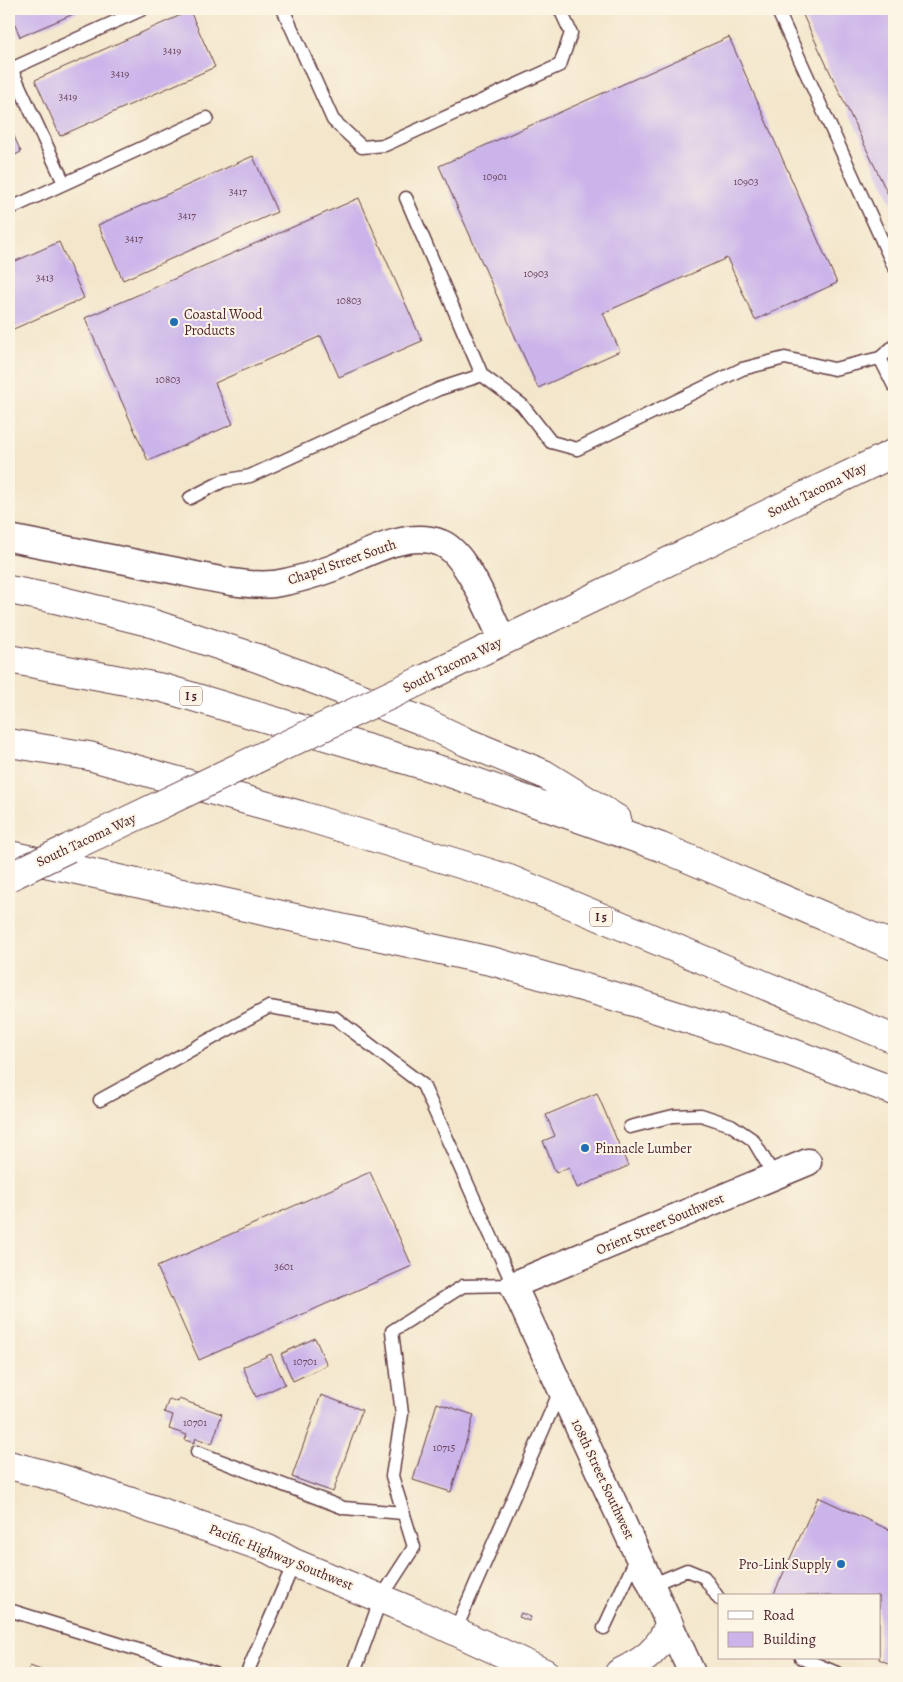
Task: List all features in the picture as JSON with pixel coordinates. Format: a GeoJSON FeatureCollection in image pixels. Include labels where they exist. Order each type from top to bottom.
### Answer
{"type":"FeatureCollection","features":[{"type":"Feature","properties":{"kind":"main road","name":"South Tacoma Way"},"geometry":{"type":"LineString","coordinates":[[9,877],[894,453]]}},
{"type":"Feature","properties":{"kind":"main road"},"geometry":{"type":"LineString","coordinates":[[9,590],[100,610],[192,636],[420,720],[466,742],[544,774],[661,847]]}},
{"type":"Feature","properties":{"kind":"main road","name":"I 5"},"geometry":{"type":"LineString","coordinates":[[9,659],[163,688],[450,774],[661,847],[894,946]]}},
{"type":"Feature","properties":{"kind":"main road","name":"I 5"},"geometry":{"type":"LineString","coordinates":[[9,743],[89,756],[300,815],[509,879],[894,1039]]}},
{"type":"Feature","properties":{"kind":"main road"},"geometry":{"type":"LineString","coordinates":[[9,855],[496,962],[634,1002],[788,1051],[894,1091]]}},
{"type":"Feature","properties":{"kind":"main road","name":"Pacific Highway Southwest"},"geometry":{"type":"LineString","coordinates":[[9,1464],[63,1479],[268,1550],[294,1563],[381,1598],[544,1673]]}},
{"type":"Feature","properties":{"kind":"main road"},"geometry":{"type":"LineString","coordinates":[[619,1673],[650,1656],[664,1637],[669,1624]]}},
{"type":"Feature","properties":{"kind":"street","name":"Chapel Street South"},"geometry":{"type":"LineString","coordinates":[[9,538],[189,574],[260,584],[287,582],[305,578],[392,544],[408,540],[433,540],[450,547],[459,556],[471,575],[503,641]]}},
{"type":"Feature","properties":{"kind":"street","name":"Orient Street Southwest"},"geometry":{"type":"LineString","coordinates":[[513,1285],[808,1162]]}},
{"type":"Feature","properties":{"kind":"street","name":"108th Street Southwest"},"geometry":{"type":"LineString","coordinates":[[513,1285],[692,1673]]}},
{"type":"Feature","properties":{"kind":"lane"},"geometry":{"type":"LineString","coordinates":[[64,184],[10,67],[143,9]]}},
{"type":"Feature","properties":{"kind":"lane"},"geometry":{"type":"LineString","coordinates":[[286,10],[333,120],[362,147],[385,146],[560,65],[571,33],[560,9]]}},
{"type":"Feature","properties":{"kind":"lane"},"geometry":{"type":"LineString","coordinates":[[777,9],[894,267]]}},
{"type":"Feature","properties":{"kind":"lane"},"geometry":{"type":"LineString","coordinates":[[9,208],[207,118]]}},
{"type":"Feature","properties":{"kind":"lane"},"geometry":{"type":"LineString","coordinates":[[406,198],[482,375],[522,405],[551,442],[577,449],[742,369],[785,358],[834,369],[880,358],[894,346]]}},
{"type":"Feature","properties":{"kind":"lane"},"geometry":{"type":"LineString","coordinates":[[880,358],[894,386]]}},
{"type":"Feature","properties":{"kind":"lane"},"geometry":{"type":"LineString","coordinates":[[190,498],[223,480],[250,476],[439,389],[482,375]]}},
{"type":"Feature","properties":{"kind":"lane"},"geometry":{"type":"LineString","coordinates":[[100,1100],[269,1007],[335,1018],[423,1085],[513,1285],[464,1286],[392,1331],[402,1414],[392,1476],[414,1547],[381,1598],[354,1673]]}},
{"type":"Feature","properties":{"kind":"lane"},"geometry":{"type":"LineString","coordinates":[[630,1127],[673,1116],[701,1115],[731,1125],[752,1140],[775,1177]]}},
{"type":"Feature","properties":{"kind":"lane"},"geometry":{"type":"LineString","coordinates":[[455,1631],[561,1389]]}},
{"type":"Feature","properties":{"kind":"lane"},"geometry":{"type":"LineString","coordinates":[[197,1452],[344,1508],[403,1513]]}},
{"type":"Feature","properties":{"kind":"lane"},"geometry":{"type":"LineString","coordinates":[[604,1628],[638,1555]]}},
{"type":"Feature","properties":{"kind":"lane"},"geometry":{"type":"LineString","coordinates":[[247,1673],[294,1563]]}},
{"type":"Feature","properties":{"kind":"lane"},"geometry":{"type":"LineString","coordinates":[[651,1585],[687,1570],[704,1577],[718,1598]]}},
{"type":"Feature","properties":{"kind":"lane"},"geometry":{"type":"LineString","coordinates":[[9,1610],[213,1673]]}},
{"type":"Feature","properties":{"kind":"lane"},"geometry":{"type":"LineString","coordinates":[[807,1660],[837,1673]]}},
{"type":"Feature","properties":{"kind":"building"},"geometry":{"type":"Polygon","coordinates":[[[9,9],[85,9],[20,37],[9,9]]]}},
{"type":"Feature","properties":{"kind":"building"},"geometry":{"type":"Polygon","coordinates":[[[800,9],[894,9],[894,207],[800,9]]]}},
{"type":"Feature","properties":{"kind":"building"},"geometry":{"type":"Polygon","coordinates":[[[190,11],[215,67],[60,136],[35,80],[190,11]]]}},
{"type":"Feature","properties":{"kind":"building"},"geometry":{"type":"Polygon","coordinates":[[[729,37],[837,283],[755,320],[727,258],[603,313],[620,351],[538,388],[439,166],[729,37]]]}},
{"type":"Feature","properties":{"kind":"building"},"geometry":{"type":"Polygon","coordinates":[[[9,125],[21,152],[9,158],[9,125]]]}},
{"type":"Feature","properties":{"kind":"building"},"geometry":{"type":"Polygon","coordinates":[[[253,156],[277,212],[123,280],[98,225],[253,156]]]}},
{"type":"Feature","properties":{"kind":"building"},"geometry":{"type":"Polygon","coordinates":[[[359,198],[422,341],[339,377],[321,336],[215,383],[233,424],[148,461],[85,318],[359,198]]]}},
{"type":"Feature","properties":{"kind":"building"},"geometry":{"type":"Polygon","coordinates":[[[59,242],[84,298],[9,331],[9,264],[59,242]]]}},
{"type":"Feature","properties":{"kind":"building"},"geometry":{"type":"Polygon","coordinates":[[[597,1093],[628,1166],[577,1188],[569,1167],[556,1173],[543,1141],[555,1136],[546,1115],[597,1093]]]}},
{"type":"Feature","properties":{"kind":"building"},"geometry":{"type":"Polygon","coordinates":[[[370,1172],[412,1266],[199,1360],[157,1267],[370,1172]]]}},
{"type":"Feature","properties":{"kind":"building"},"geometry":{"type":"Polygon","coordinates":[[[315,1338],[327,1365],[293,1381],[281,1354],[315,1338]]]}},
{"type":"Feature","properties":{"kind":"building"},"geometry":{"type":"Polygon","coordinates":[[[271,1354],[285,1384],[256,1397],[243,1367],[271,1354]]]}},
{"type":"Feature","properties":{"kind":"building"},"geometry":{"type":"Polygon","coordinates":[[[321,1395],[362,1410],[333,1492],[292,1477],[321,1395]]]}},
{"type":"Feature","properties":{"kind":"building"},"geometry":{"type":"Polygon","coordinates":[[[169,1399],[178,1402],[179,1399],[222,1414],[212,1444],[196,1438],[194,1443],[185,1440],[187,1435],[169,1429],[173,1415],[164,1412],[169,1399]]]}},
{"type":"Feature","properties":{"kind":"building"},"geometry":{"type":"Polygon","coordinates":[[[437,1403],[474,1415],[451,1492],[413,1480],[437,1403]]]}},
{"type":"Feature","properties":{"kind":"building","name":"Pro-Link Supply"},"geometry":{"type":"Polygon","coordinates":[[[818,1497],[894,1532],[894,1666],[880,1659],[880,1594],[774,1594],[818,1497]]]}},
{"type":"Feature","properties":{"kind":"building"},"geometry":{"type":"Polygon","coordinates":[[[521,1613],[531,1617],[529,1621],[519,1617],[521,1613]]]}},
{"type":"Feature","properties":{"kind":"building"},"geometry":{"type":"Polygon","coordinates":[[[30,1666],[49,1673],[28,1673],[30,1666]]]}},
{"type":"Feature","properties":{"kind":"place","name":"Coastal Wood Products"},"geometry":{"type":"Point","coordinates":[174,322]}},
{"type":"Feature","properties":{"kind":"place","name":"Pinnacle Lumber"},"geometry":{"type":"Point","coordinates":[585,1148]}},
{"type":"Feature","properties":{"kind":"place","name":"Pro-Link Supply"},"geometry":{"type":"Point","coordinates":[841,1564]}}]}
